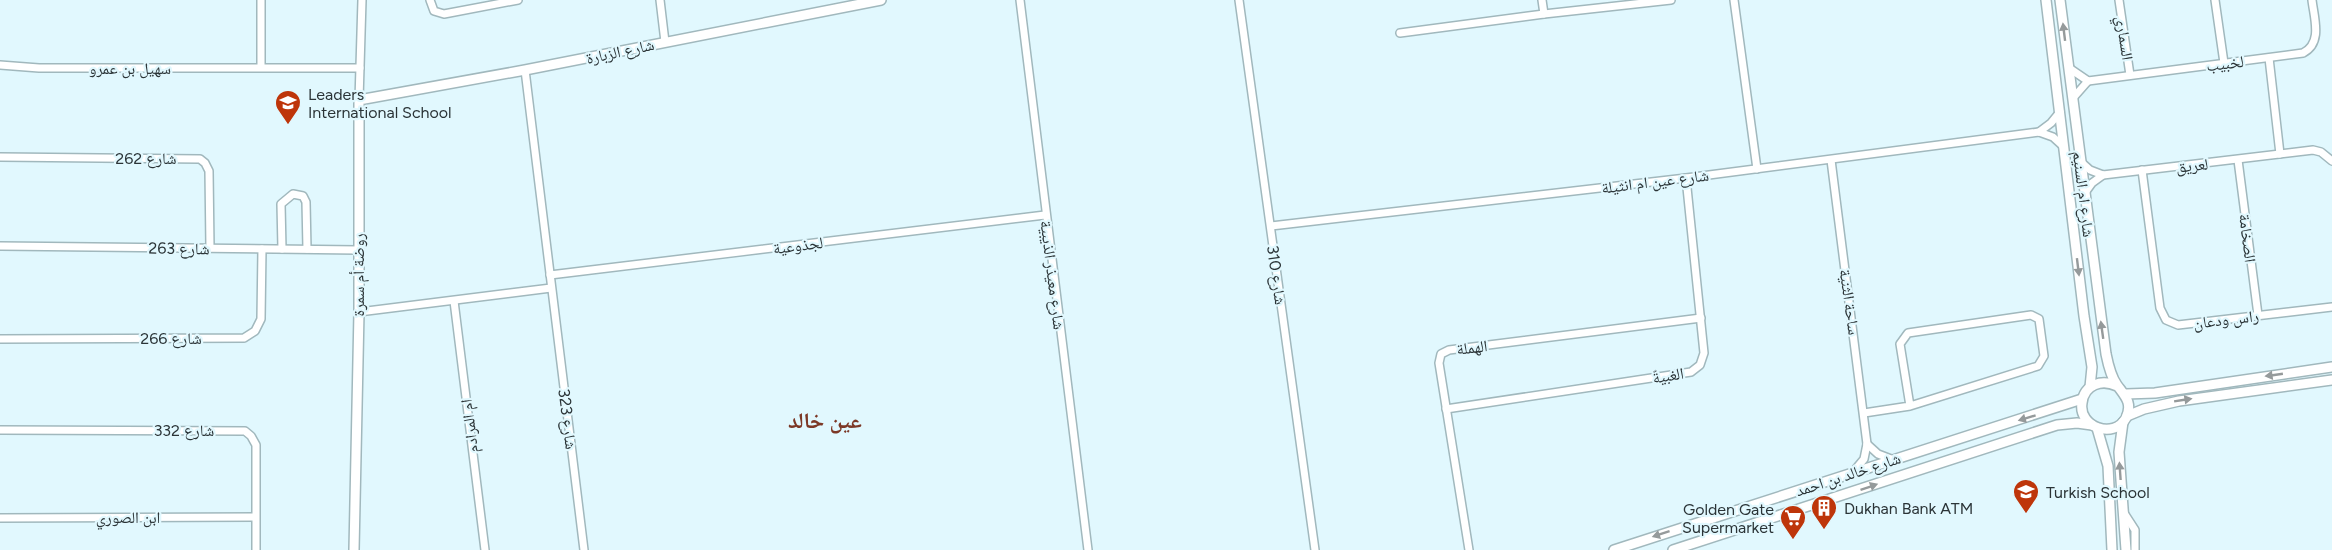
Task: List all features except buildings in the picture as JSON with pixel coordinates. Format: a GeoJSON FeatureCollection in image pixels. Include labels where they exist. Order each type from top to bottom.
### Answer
{"type":"FeatureCollection","features":[{"type":"Feature","properties":{"kind":"main road","name":"شارع الزبارة"},"geometry":{"type":"LineString","coordinates":[[359,100],[881,0]]}},
{"type":"Feature","properties":{"kind":"main road","name":"شارع ام السنيم"},"geometry":{"type":"LineString","coordinates":[[2046,0],[2091,358],[2090,387]]}},
{"type":"Feature","properties":{"kind":"main road","name":"شارع ام السنيم"},"geometry":{"type":"LineString","coordinates":[[2060,0],[2079,161],[2106,354],[2117,386]]}},
{"type":"Feature","properties":{"kind":"main road","name":"روضة أم سمرة"},"geometry":{"type":"LineString","coordinates":[[354,550],[359,100]]}},
{"type":"Feature","properties":{"kind":"main road"},"geometry":{"type":"LineString","coordinates":[[2126,394],[2155,393],[2332,367]]}},
{"type":"Feature","properties":{"kind":"main road"},"geometry":{"type":"LineString","coordinates":[[2094,427],[2110,429],[2144,409],[2179,400],[2332,380]]}},
{"type":"Feature","properties":{"kind":"main road"},"geometry":{"type":"LineString","coordinates":[[2112,550],[2108,466],[2094,427],[2082,413],[2082,399],[2090,387],[2105,382],[2117,386],[2126,394],[2129,409],[2119,452],[2126,550]]}},
{"type":"Feature","properties":{"kind":"main road","name":"شارع خالد بن احمد"},"geometry":{"type":"LineString","coordinates":[[1614,550],[2082,399]]}},
{"type":"Feature","properties":{"kind":"main road","name":"شارع خالد بن احمد"},"geometry":{"type":"LineString","coordinates":[[1673,550],[2057,425],[2077,423],[2094,427]]}},
{"type":"Feature","properties":{"kind":"street"},"geometry":{"type":"LineString","coordinates":[[261,0],[261,67]]}},
{"type":"Feature","properties":{"kind":"street","name":"روضة أم سمرة"},"geometry":{"type":"LineString","coordinates":[[359,100],[362,0]]}},
{"type":"Feature","properties":{"kind":"street"},"geometry":{"type":"LineString","coordinates":[[430,0],[434,11],[444,15],[518,0]]}},
{"type":"Feature","properties":{"kind":"street"},"geometry":{"type":"LineString","coordinates":[[660,0],[665,42]]}},
{"type":"Feature","properties":{"kind":"street","name":"شارع معيذر الذيبية"},"geometry":{"type":"LineString","coordinates":[[1020,0],[1088,550]]}},
{"type":"Feature","properties":{"kind":"street","name":"شارع 310"},"geometry":{"type":"LineString","coordinates":[[1239,0],[1316,550]]}},
{"type":"Feature","properties":{"kind":"street"},"geometry":{"type":"LineString","coordinates":[[1542,0],[1544,14]]}},
{"type":"Feature","properties":{"kind":"street"},"geometry":{"type":"LineString","coordinates":[[1400,33],[1671,0]]}},
{"type":"Feature","properties":{"kind":"street"},"geometry":{"type":"LineString","coordinates":[[1734,0],[1757,169]]}},
{"type":"Feature","properties":{"kind":"street","name":"السماري"},"geometry":{"type":"LineString","coordinates":[[2119,0],[2130,75]]}},
{"type":"Feature","properties":{"kind":"street"},"geometry":{"type":"LineString","coordinates":[[2215,0],[2224,63]]}},
{"type":"Feature","properties":{"kind":"street","name":"لخبيب"},"geometry":{"type":"LineString","coordinates":[[2088,81],[2303,53],[2313,45],[2316,31],[2312,0]]}},
{"type":"Feature","properties":{"kind":"street"},"geometry":{"type":"LineString","coordinates":[[2269,58],[2280,154]]}},
{"type":"Feature","properties":{"kind":"street","name":"سهيل بن عمرو"},"geometry":{"type":"LineString","coordinates":[[0,65],[39,68],[360,68]]}},
{"type":"Feature","properties":{"kind":"street"},"geometry":{"type":"LineString","coordinates":[[2068,68],[2088,81],[2073,98]]}},
{"type":"Feature","properties":{"kind":"street","name":"شارع 323"},"geometry":{"type":"LineString","coordinates":[[525,70],[584,550]]}},
{"type":"Feature","properties":{"kind":"street"},"geometry":{"type":"LineString","coordinates":[[2039,132],[2060,112]]}},
{"type":"Feature","properties":{"kind":"street"},"geometry":{"type":"LineString","coordinates":[[2039,132],[2053,137],[2064,147]]}},
{"type":"Feature","properties":{"kind":"street","name":"شارع عين ام انثيلة"},"geometry":{"type":"LineString","coordinates":[[1271,226],[1686,178],[2039,132]]}},
{"type":"Feature","properties":{"kind":"street","name":"لعريق"},"geometry":{"type":"LineString","coordinates":[[2103,175],[2313,150],[2321,152],[2332,161]]}},
{"type":"Feature","properties":{"kind":"street","name":"شارع 262"},"geometry":{"type":"LineString","coordinates":[[0,157],[200,159],[209,171],[210,248]]}},
{"type":"Feature","properties":{"kind":"street","name":"ساحة الثنية"},"geometry":{"type":"LineString","coordinates":[[1831,159],[1868,444]]}},
{"type":"Feature","properties":{"kind":"street","name":"الصخامة"},"geometry":{"type":"LineString","coordinates":[[2238,160],[2258,315]]}},
{"type":"Feature","properties":{"kind":"street"},"geometry":{"type":"LineString","coordinates":[[2079,161],[2090,170],[2103,175]]}},
{"type":"Feature","properties":{"kind":"street","name":"راس ودعان"},"geometry":{"type":"LineString","coordinates":[[2142,170],[2160,308],[2166,320],[2178,325],[2332,308]]}},
{"type":"Feature","properties":{"kind":"street"},"geometry":{"type":"LineString","coordinates":[[2084,194],[2092,183],[2103,175]]}},
{"type":"Feature","properties":{"kind":"street","name":"الغبيةّ"},"geometry":{"type":"LineString","coordinates":[[1446,409],[1690,372],[1700,365],[1704,353],[1686,178]]}},
{"type":"Feature","properties":{"kind":"street"},"geometry":{"type":"LineString","coordinates":[[282,249],[281,204],[293,194],[303,196],[306,202],[307,249]]}},
{"type":"Feature","properties":{"kind":"street","name":"لجذوعية"},"geometry":{"type":"LineString","coordinates":[[550,275],[1046,215]]}},
{"type":"Feature","properties":{"kind":"street","name":"شارع 263"},"geometry":{"type":"LineString","coordinates":[[0,246],[358,250]]}},
{"type":"Feature","properties":{"kind":"street","name":"شارع 266"},"geometry":{"type":"LineString","coordinates":[[0,339],[244,338],[255,331],[261,319],[262,249]]}},
{"type":"Feature","properties":{"kind":"street"},"geometry":{"type":"LineString","coordinates":[[358,312],[551,288]]}},
{"type":"Feature","properties":{"kind":"street","name":"ام المرادم"},"geometry":{"type":"LineString","coordinates":[[454,301],[485,550]]}},
{"type":"Feature","properties":{"kind":"street"},"geometry":{"type":"LineString","coordinates":[[1864,413],[1910,406],[2038,366],[2044,356],[2039,319],[2031,315],[1908,333],[1900,344],[1910,406]]}},
{"type":"Feature","properties":{"kind":"street","name":"الهملة"},"geometry":{"type":"LineString","coordinates":[[1469,550],[1439,363],[1441,354],[1449,350],[1701,318]]}},
{"type":"Feature","properties":{"kind":"street","name":"شارع 332"},"geometry":{"type":"LineString","coordinates":[[0,430],[245,432],[251,436],[256,445],[256,550]]}},
{"type":"Feature","properties":{"kind":"street"},"geometry":{"type":"LineString","coordinates":[[1868,444],[1878,454],[1891,459]]}},
{"type":"Feature","properties":{"kind":"street"},"geometry":{"type":"LineString","coordinates":[[1854,471],[1864,459],[1868,444]]}},
{"type":"Feature","properties":{"kind":"street"},"geometry":{"type":"LineString","coordinates":[[2124,513],[2135,530],[2135,550]]}},
{"type":"Feature","properties":{"kind":"street","name":"ابن الصوري"},"geometry":{"type":"LineString","coordinates":[[0,518],[255,517]]}},
{"type":"Feature","properties":{"kind":"place","name":"Leaders International School"},"geometry":{"type":"Point","coordinates":[288,126]}},
{"type":"Feature","properties":{"kind":"place","name":"Turkish School"},"geometry":{"type":"Point","coordinates":[2026,515]}},
{"type":"Feature","properties":{"kind":"place","name":"Dukhan Bank ATM"},"geometry":{"type":"Point","coordinates":[1824,531]}},
{"type":"Feature","properties":{"kind":"place","name":"Golden Gate Supermarket"},"geometry":{"type":"Point","coordinates":[1793,541]}},
{"type":"Feature","properties":{"kind":"district","name":"عين خالد"},"geometry":{"type":"Point","coordinates":[825,420]}}]}
